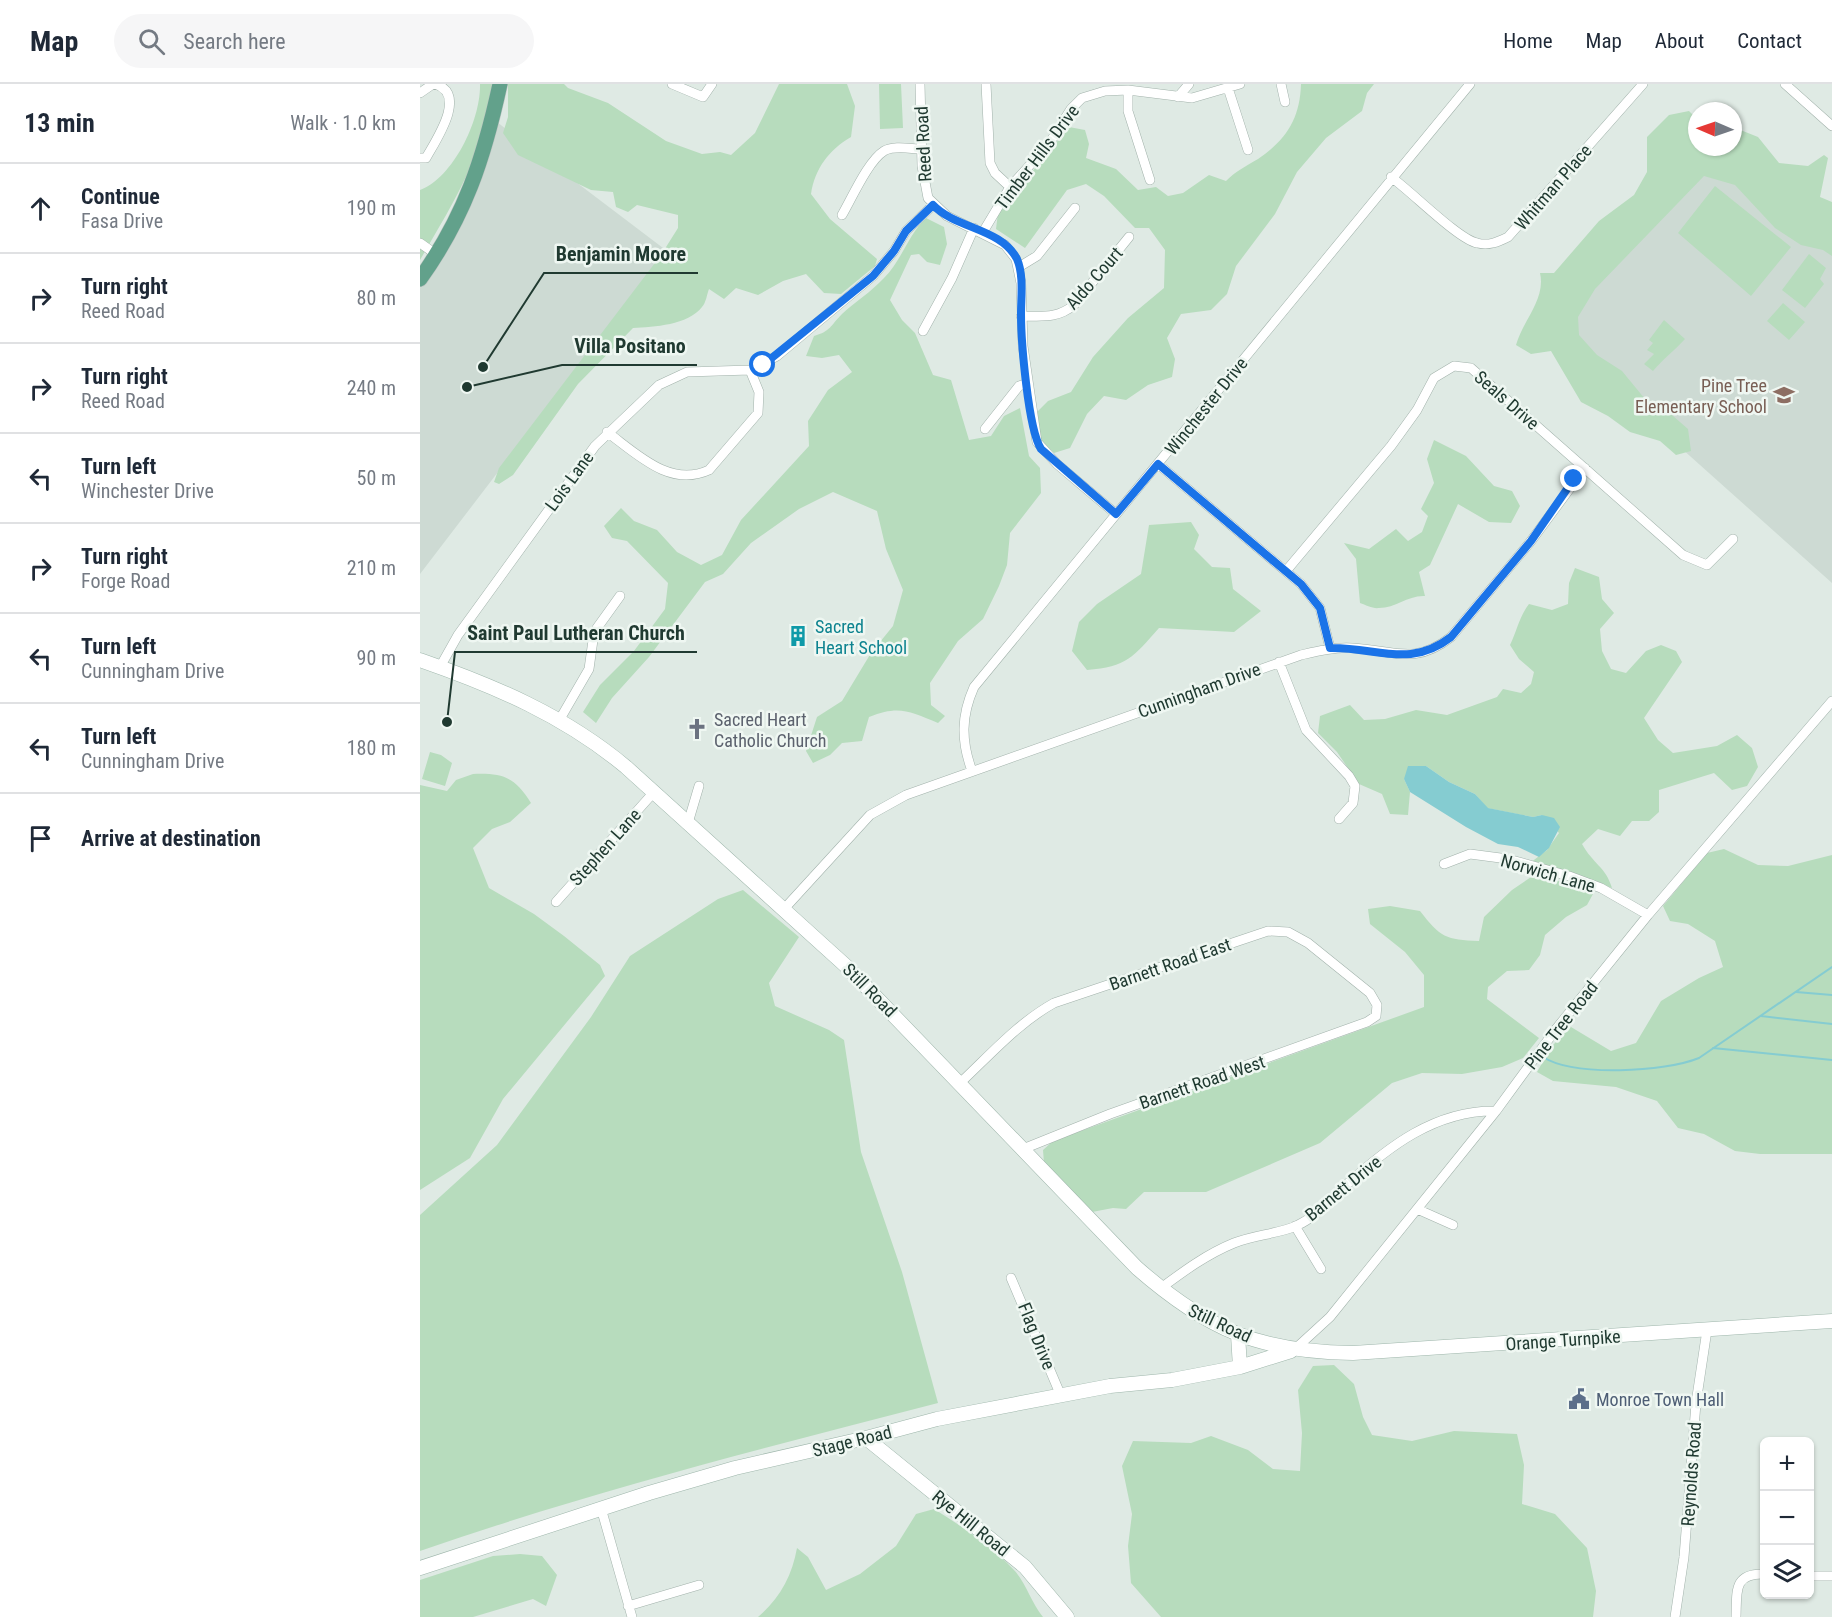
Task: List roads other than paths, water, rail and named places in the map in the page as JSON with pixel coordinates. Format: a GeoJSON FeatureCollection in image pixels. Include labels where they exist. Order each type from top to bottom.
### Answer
{"type":"FeatureCollection","features":[{"type":"Feature","properties":{"kind":"main road"},"geometry":{"type":"LineString","coordinates":[[420,279],[457,221],[478,173],[500,84]]}},
{"type":"Feature","properties":{"kind":"main road","name":"Still Road"},"geometry":{"type":"LineString","coordinates":[[420,660],[532,705],[560,719],[597,743],[846,966],[1161,1288],[1191,1312],[1238,1335],[1293,1350]]}},
{"type":"Feature","properties":{"kind":"main road","name":"Orange Turnpike"},"geometry":{"type":"LineString","coordinates":[[1293,1350],[1353,1353],[1832,1321]]}},
{"type":"Feature","properties":{"kind":"main road"},"geometry":{"type":"LineString","coordinates":[[1238,1335],[1240,1367]]}},
{"type":"Feature","properties":{"kind":"main road","name":"Stage Road"},"geometry":{"type":"LineString","coordinates":[[420,1568],[601,1508],[735,1468],[937,1419],[1061,1395],[1240,1367],[1293,1350]]}},
{"type":"Feature","properties":{"kind":"main road","name":"Rye Hill Road"},"geometry":{"type":"LineString","coordinates":[[866,1438],[1025,1567],[1067,1617]]}},
{"type":"Feature","properties":{"kind":"street"},"geometry":{"type":"LineString","coordinates":[[420,93],[434,84],[442,86],[448,94],[449,110],[426,158],[420,158]]}},
{"type":"Feature","properties":{"kind":"street"},"geometry":{"type":"LineString","coordinates":[[672,84],[703,97],[712,84]]}},
{"type":"Feature","properties":{"kind":"street","name":"Reed Road"},"geometry":{"type":"LineString","coordinates":[[920,84],[926,192],[933,205],[947,216],[1005,245],[1019,267]]}},
{"type":"Feature","properties":{"kind":"street"},"geometry":{"type":"LineString","coordinates":[[986,84],[990,163],[995,173],[1011,187]]}},
{"type":"Feature","properties":{"kind":"street"},"geometry":{"type":"LineString","coordinates":[[1085,84],[1090,94]]}},
{"type":"Feature","properties":{"kind":"street"},"geometry":{"type":"LineString","coordinates":[[1178,97],[1190,84]]}},
{"type":"Feature","properties":{"kind":"street","name":"Timber Hills Drive"},"geometry":{"type":"LineString","coordinates":[[923,331],[978,230],[1011,187],[1049,144],[1071,109],[1090,94],[1139,88],[1178,97],[1205,96],[1240,84]]}},
{"type":"Feature","properties":{"kind":"street"},"geometry":{"type":"LineString","coordinates":[[1281,84],[1286,102]]}},
{"type":"Feature","properties":{"kind":"street","name":"Winchester Drive"},"geometry":{"type":"LineString","coordinates":[[972,771],[963,741],[963,722],[974,687],[1391,177],[1470,84]]}},
{"type":"Feature","properties":{"kind":"street","name":"Whitman Place"},"geometry":{"type":"LineString","coordinates":[[1391,177],[1412,191],[1462,236],[1475,243],[1496,243],[1509,237],[1643,84]]}},
{"type":"Feature","properties":{"kind":"street"},"geometry":{"type":"LineString","coordinates":[[1785,84],[1832,126]]}},
{"type":"Feature","properties":{"kind":"street"},"geometry":{"type":"LineString","coordinates":[[1228,87],[1248,150]]}},
{"type":"Feature","properties":{"kind":"street"},"geometry":{"type":"LineString","coordinates":[[1128,90],[1128,111],[1150,180]]}},
{"type":"Feature","properties":{"kind":"street"},"geometry":{"type":"LineString","coordinates":[[842,215],[867,172],[884,151],[894,148],[922,149]]}},
{"type":"Feature","properties":{"kind":"street"},"geometry":{"type":"LineString","coordinates":[[607,432],[656,467],[674,476],[698,475],[709,471],[758,413],[759,392],[750,370],[777,356],[873,276],[894,251],[906,231],[933,205]]}},
{"type":"Feature","properties":{"kind":"street"},"geometry":{"type":"LineString","coordinates":[[1075,208],[1037,256],[1019,267],[1021,316],[1034,434],[1041,449],[1116,514]]}},
{"type":"Feature","properties":{"kind":"street","name":"Aldo Court"},"geometry":{"type":"LineString","coordinates":[[1021,316],[1063,314],[1074,305],[1129,237]]}},
{"type":"Feature","properties":{"kind":"street"},"geometry":{"type":"LineString","coordinates":[[420,243],[437,255]]}},
{"type":"Feature","properties":{"kind":"street","name":"Seals Drive"},"geometry":{"type":"LineString","coordinates":[[1286,571],[1391,446],[1417,410],[1434,378],[1454,366],[1471,368],[1683,555],[1707,565],[1733,539]]}},
{"type":"Feature","properties":{"kind":"street","name":"Lois Lane"},"geometry":{"type":"LineString","coordinates":[[440,667],[458,635],[607,432],[669,378],[687,372],[750,370]]}},
{"type":"Feature","properties":{"kind":"street"},"geometry":{"type":"LineString","coordinates":[[985,429],[1019,386],[1028,383]]}},
{"type":"Feature","properties":{"kind":"street"},"geometry":{"type":"LineString","coordinates":[[1158,464],[1301,584],[1320,608],[1330,648]]}},
{"type":"Feature","properties":{"kind":"street","name":"Cunningham Drive"},"geometry":{"type":"LineString","coordinates":[[784,909],[870,816],[906,795],[1279,662],[1330,648],[1352,648],[1406,656],[1422,654],[1438,647],[1451,637],[1531,541],[1585,468]]}},
{"type":"Feature","properties":{"kind":"street"},"geometry":{"type":"LineString","coordinates":[[560,719],[590,669],[593,640],[597,628],[620,596]]}},
{"type":"Feature","properties":{"kind":"street"},"geometry":{"type":"LineString","coordinates":[[1279,662],[1306,730],[1354,786],[1353,803],[1339,819]]}},
{"type":"Feature","properties":{"kind":"street","name":"Pine Tree Road"},"geometry":{"type":"LineString","coordinates":[[1293,1350],[1330,1317],[1496,1111],[1556,1029],[1648,915],[1832,701]]}},
{"type":"Feature","properties":{"kind":"street"},"geometry":{"type":"LineString","coordinates":[[688,823],[699,786]]}},
{"type":"Feature","properties":{"kind":"street","name":"Stephen Lane"},"geometry":{"type":"LineString","coordinates":[[556,902],[654,792]]}},
{"type":"Feature","properties":{"kind":"street","name":"Norwich Lane"},"geometry":{"type":"LineString","coordinates":[[1444,864],[1470,855],[1508,859],[1569,876],[1601,888],[1648,915]]}},
{"type":"Feature","properties":{"kind":"street","name":"Barnett Road East"},"geometry":{"type":"LineString","coordinates":[[960,1083],[1016,1030],[1038,1012],[1054,1003],[1268,931],[1288,932],[1308,943],[1370,993],[1377,1011]]}},
{"type":"Feature","properties":{"kind":"street","name":"Barnett Road West"},"geometry":{"type":"LineString","coordinates":[[1023,1149],[1110,1114],[1367,1022],[1377,1011]]}},
{"type":"Feature","properties":{"kind":"street","name":"Barnett Drive"},"geometry":{"type":"LineString","coordinates":[[1161,1288],[1220,1249],[1236,1242],[1295,1226],[1324,1208],[1346,1185],[1404,1138],[1427,1125],[1477,1111],[1496,1111]]}},
{"type":"Feature","properties":{"kind":"street"},"geometry":{"type":"LineString","coordinates":[[1417,1209],[1453,1225]]}},
{"type":"Feature","properties":{"kind":"street"},"geometry":{"type":"LineString","coordinates":[[1295,1226],[1322,1269]]}},
{"type":"Feature","properties":{"kind":"street","name":"Flag Drive"},"geometry":{"type":"LineString","coordinates":[[1011,1278],[1061,1395]]}},
{"type":"Feature","properties":{"kind":"street","name":"Reynolds Road"},"geometry":{"type":"LineString","coordinates":[[1675,1617],[1684,1557],[1696,1403],[1707,1330]]}},
{"type":"Feature","properties":{"kind":"street"},"geometry":{"type":"LineString","coordinates":[[601,1508],[632,1617]]}},
{"type":"Feature","properties":{"kind":"street"},"geometry":{"type":"LineString","coordinates":[[1736,1617],[1737,1587],[1743,1578],[1751,1574],[1760,1574]]}},
{"type":"Feature","properties":{"kind":"street"},"geometry":{"type":"LineString","coordinates":[[1814,1576],[1832,1576]]}},
{"type":"Feature","properties":{"kind":"street"},"geometry":{"type":"LineString","coordinates":[[628,1606],[699,1585]]}},
{"type":"Feature","properties":{"kind":"water"},"geometry":{"type":"Polygon","coordinates":[[[1408,766],[1426,766],[1449,782],[1475,794],[1488,808],[1533,817],[1542,815],[1554,818],[1560,827],[1549,848],[1539,857],[1518,847],[1498,844],[1410,792],[1404,779],[1408,766]]]}},
{"type":"Feature","properties":{"kind":"waterway"},"geometry":{"type":"LineString","coordinates":[[1543,1057],[1576,1068],[1597,1070],[1643,1069],[1684,1063],[1699,1058],[1832,967]]}},
{"type":"Feature","properties":{"kind":"waterway"},"geometry":{"type":"LineString","coordinates":[[1796,992],[1832,995]]}},
{"type":"Feature","properties":{"kind":"waterway"},"geometry":{"type":"LineString","coordinates":[[1761,1016],[1832,1024]]}},
{"type":"Feature","properties":{"kind":"waterway"},"geometry":{"type":"LineString","coordinates":[[1713,1048],[1832,1060]]}},
{"type":"Feature","properties":{"kind":"place","name":"Benjamin Moore"},"geometry":{"type":"Point","coordinates":[483,367]}},
{"type":"Feature","properties":{"kind":"place","name":"Villa Positano"},"geometry":{"type":"Point","coordinates":[467,387]}},
{"type":"Feature","properties":{"kind":"place","name":"Pine Tree Elementary School"},"geometry":{"type":"Point","coordinates":[1784,395]}},
{"type":"Feature","properties":{"kind":"place","name":"Sacred Heart School"},"geometry":{"type":"Point","coordinates":[798,636]}},
{"type":"Feature","properties":{"kind":"place","name":"Saint Paul Lutheran Church"},"geometry":{"type":"Point","coordinates":[447,722]}},
{"type":"Feature","properties":{"kind":"place","name":"Sacred Heart Catholic Church"},"geometry":{"type":"Point","coordinates":[697,729]}},
{"type":"Feature","properties":{"kind":"place","name":"Monroe Town Hall"},"geometry":{"type":"Point","coordinates":[1579,1399]}}]}
